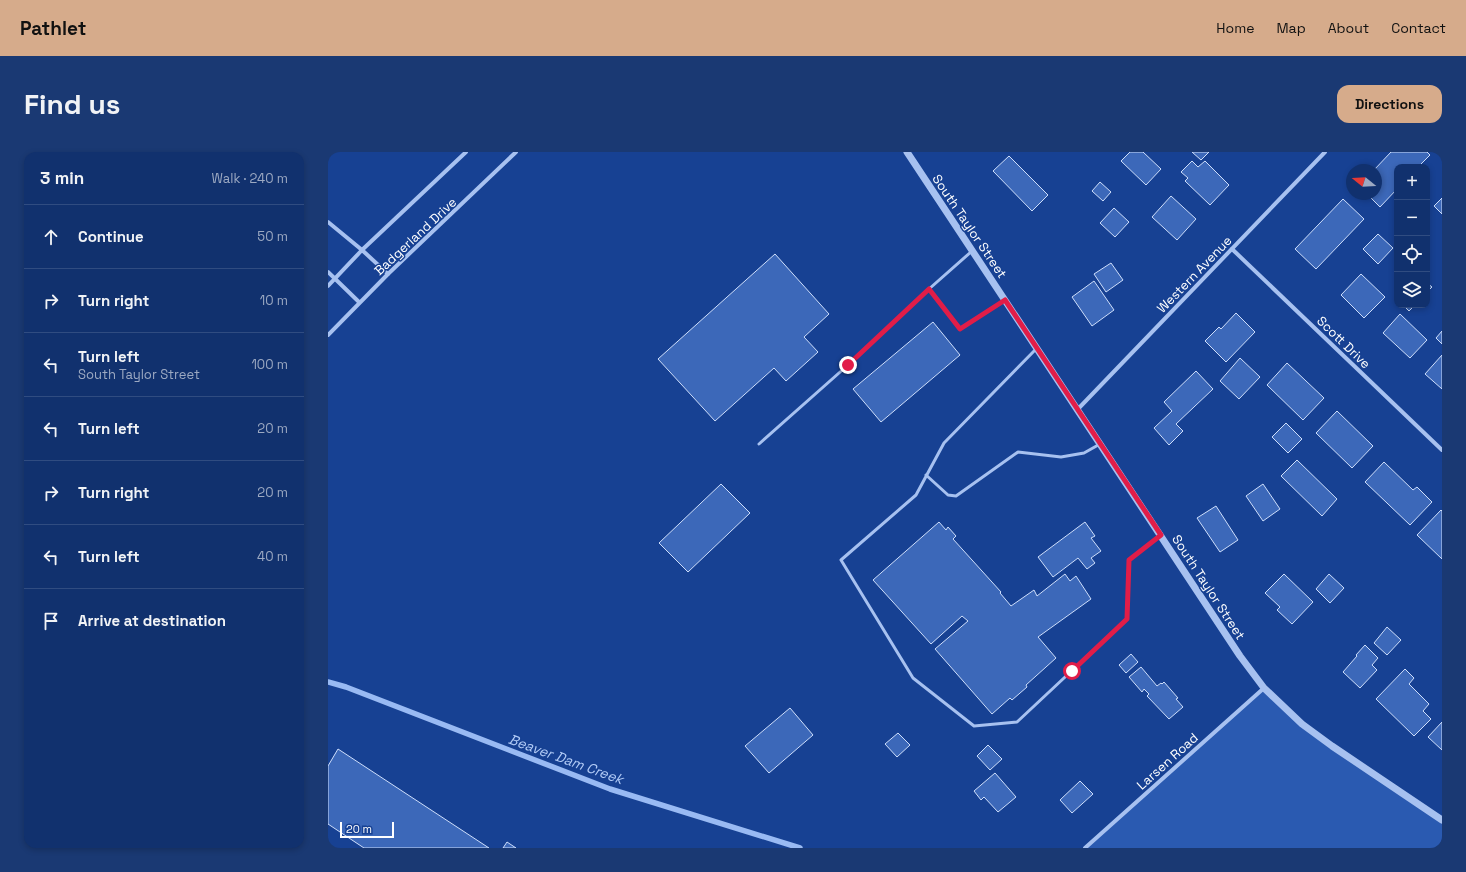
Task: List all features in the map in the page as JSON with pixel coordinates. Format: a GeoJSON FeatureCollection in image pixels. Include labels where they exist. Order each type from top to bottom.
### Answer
{"type":"FeatureCollection","features":[{"type":"Feature","properties":{"kind":"street","name":"Badgerland Drive"},"geometry":{"type":"LineString","coordinates":[[328,286],[362,250],[466,152]]}},
{"type":"Feature","properties":{"kind":"street","name":"Badgerland Drive"},"geometry":{"type":"LineString","coordinates":[[328,335],[359,302],[516,152]]}},
{"type":"Feature","properties":{"kind":"street","name":"South Taylor Street"},"geometry":{"type":"LineString","coordinates":[[907,152],[1240,656],[1264,688],[1302,724],[1442,820]]}},
{"type":"Feature","properties":{"kind":"street","name":"Western Avenue"},"geometry":{"type":"LineString","coordinates":[[1078,409],[1325,152]]}},
{"type":"Feature","properties":{"kind":"street"},"geometry":{"type":"LineString","coordinates":[[328,222],[388,274]]}},
{"type":"Feature","properties":{"kind":"street","name":"Scott Drive"},"geometry":{"type":"LineString","coordinates":[[1232,249],[1442,450]]}},
{"type":"Feature","properties":{"kind":"street"},"geometry":{"type":"LineString","coordinates":[[328,272],[359,302]]}},
{"type":"Feature","properties":{"kind":"street","name":"Larsen Road"},"geometry":{"type":"LineString","coordinates":[[1085,848],[1264,688]]}},
{"type":"Feature","properties":{"kind":"lane"},"geometry":{"type":"LineString","coordinates":[[759,444],[848,365],[972,251]]}},
{"type":"Feature","properties":{"kind":"lane"},"geometry":{"type":"LineString","coordinates":[[929,289],[960,329],[1005,300]]}},
{"type":"Feature","properties":{"kind":"lane"},"geometry":{"type":"LineString","coordinates":[[1037,348],[944,443],[916,495],[841,560],[913,678],[974,726],[1017,722],[1127,619],[1129,560],[1161,535]]}},
{"type":"Feature","properties":{"kind":"lane"},"geometry":{"type":"LineString","coordinates":[[926,475],[948,495],[956,496],[1018,452],[1061,457],[1084,453],[1100,444]]}},
{"type":"Feature","properties":{"kind":"shaded area"},"geometry":{"type":"Polygon","coordinates":[[[1265,686],[1302,724],[1442,820],[1442,848],[1084,848],[1265,686]]]}},
{"type":"Feature","properties":{"kind":"building"},"geometry":{"type":"Polygon","coordinates":[[[1130,152],[1143,152],[1161,169],[1146,185],[1121,161],[1130,152]]]}},
{"type":"Feature","properties":{"kind":"building"},"geometry":{"type":"Polygon","coordinates":[[[1192,152],[1209,152],[1201,160],[1192,152]]]}},
{"type":"Feature","properties":{"kind":"building"},"geometry":{"type":"Polygon","coordinates":[[[1391,152],[1427,152],[1430,155],[1421,164],[1394,164],[1394,192],[1380,207],[1373,200],[1382,200],[1382,164],[1380,164],[1391,152]]]}},
{"type":"Feature","properties":{"kind":"building"},"geometry":{"type":"Polygon","coordinates":[[[1009,156],[1048,195],[1032,211],[993,171],[1009,156]]]}},
{"type":"Feature","properties":{"kind":"building"},"geometry":{"type":"Polygon","coordinates":[[[1192,161],[1198,167],[1205,161],[1229,185],[1210,205],[1185,181],[1188,178],[1181,172],[1192,161]]]}},
{"type":"Feature","properties":{"kind":"building"},"geometry":{"type":"Polygon","coordinates":[[[1100,182],[1111,192],[1103,201],[1092,191],[1100,182]]]}},
{"type":"Feature","properties":{"kind":"building"},"geometry":{"type":"Polygon","coordinates":[[[1171,196],[1196,219],[1177,240],[1152,217],[1171,196]]]}},
{"type":"Feature","properties":{"kind":"building"},"geometry":{"type":"Polygon","coordinates":[[[1442,198],[1442,214],[1434,206],[1442,198]]]}},
{"type":"Feature","properties":{"kind":"building"},"geometry":{"type":"Polygon","coordinates":[[[1343,199],[1364,219],[1316,269],[1295,249],[1343,199]]]}},
{"type":"Feature","properties":{"kind":"building"},"geometry":{"type":"Polygon","coordinates":[[[1114,208],[1129,222],[1115,237],[1100,223],[1114,208]]]}},
{"type":"Feature","properties":{"kind":"building"},"geometry":{"type":"Polygon","coordinates":[[[1378,234],[1393,248],[1378,264],[1363,249],[1378,234]]]}},
{"type":"Feature","properties":{"kind":"building"},"geometry":{"type":"Polygon","coordinates":[[[775,254],[829,314],[804,337],[818,352],[786,381],[774,368],[715,421],[658,359],[775,254]]]}},
{"type":"Feature","properties":{"kind":"building"},"geometry":{"type":"Polygon","coordinates":[[[1111,263],[1123,280],[1106,292],[1094,274],[1111,263]]]}},
{"type":"Feature","properties":{"kind":"building"},"geometry":{"type":"Polygon","coordinates":[[[1361,274],[1385,297],[1364,318],[1341,295],[1361,274]]]}},
{"type":"Feature","properties":{"kind":"building"},"geometry":{"type":"Polygon","coordinates":[[[1094,281],[1114,310],[1092,326],[1072,297],[1094,281]]]}},
{"type":"Feature","properties":{"kind":"building"},"geometry":{"type":"Polygon","coordinates":[[[1236,313],[1255,332],[1226,362],[1205,341],[1219,327],[1221,329],[1236,313]]]}},
{"type":"Feature","properties":{"kind":"building"},"geometry":{"type":"Polygon","coordinates":[[[1400,314],[1427,340],[1410,358],[1383,333],[1400,314]]]}},
{"type":"Feature","properties":{"kind":"building"},"geometry":{"type":"Polygon","coordinates":[[[933,322],[960,355],[881,422],[853,389],[933,322]]]}},
{"type":"Feature","properties":{"kind":"building"},"geometry":{"type":"Polygon","coordinates":[[[1442,331],[1442,344],[1436,338],[1442,331]]]}},
{"type":"Feature","properties":{"kind":"building"},"geometry":{"type":"Polygon","coordinates":[[[1442,355],[1442,389],[1425,374],[1442,355]]]}},
{"type":"Feature","properties":{"kind":"building"},"geometry":{"type":"Polygon","coordinates":[[[1240,358],[1260,377],[1239,399],[1220,381],[1240,358]]]}},
{"type":"Feature","properties":{"kind":"building"},"geometry":{"type":"Polygon","coordinates":[[[1287,363],[1324,398],[1303,420],[1267,385],[1287,363]]]}},
{"type":"Feature","properties":{"kind":"building"},"geometry":{"type":"Polygon","coordinates":[[[1196,371],[1213,389],[1176,424],[1183,431],[1169,445],[1154,428],[1172,411],[1164,402],[1196,371]]]}},
{"type":"Feature","properties":{"kind":"building"},"geometry":{"type":"Polygon","coordinates":[[[1337,411],[1373,446],[1352,468],[1316,433],[1337,411]]]}},
{"type":"Feature","properties":{"kind":"building"},"geometry":{"type":"Polygon","coordinates":[[[1286,423],[1302,439],[1288,453],[1272,437],[1286,423]]]}},
{"type":"Feature","properties":{"kind":"building"},"geometry":{"type":"Polygon","coordinates":[[[1297,460],[1337,499],[1322,516],[1281,476],[1297,460]]]}},
{"type":"Feature","properties":{"kind":"building"},"geometry":{"type":"Polygon","coordinates":[[[1384,462],[1413,490],[1417,487],[1432,502],[1410,525],[1365,482],[1384,462]]]}},
{"type":"Feature","properties":{"kind":"building"},"geometry":{"type":"Polygon","coordinates":[[[721,484],[750,513],[688,572],[659,543],[721,484]]]}},
{"type":"Feature","properties":{"kind":"building"},"geometry":{"type":"Polygon","coordinates":[[[1263,484],[1280,509],[1263,521],[1246,496],[1263,484]]]}},
{"type":"Feature","properties":{"kind":"building"},"geometry":{"type":"Polygon","coordinates":[[[1216,506],[1238,540],[1220,552],[1197,518],[1216,506]]]}},
{"type":"Feature","properties":{"kind":"building"},"geometry":{"type":"Polygon","coordinates":[[[1441,510],[1442,511],[1442,559],[1417,535],[1441,510]]]}},
{"type":"Feature","properties":{"kind":"building"},"geometry":{"type":"Polygon","coordinates":[[[939,522],[946,530],[948,527],[956,536],[953,539],[1001,592],[1000,593],[1011,606],[1034,590],[1037,596],[1065,574],[1070,581],[1076,576],[1091,599],[1038,637],[1056,658],[1026,685],[1027,687],[1012,700],[1010,698],[992,714],[935,649],[968,621],[962,616],[931,644],[873,580],[939,522]]]}},
{"type":"Feature","properties":{"kind":"building"},"geometry":{"type":"Polygon","coordinates":[[[1085,522],[1095,536],[1091,538],[1101,551],[1091,558],[1095,563],[1087,569],[1078,558],[1053,577],[1038,557],[1085,522]]]}},
{"type":"Feature","properties":{"kind":"building"},"geometry":{"type":"Polygon","coordinates":[[[1284,574],[1313,602],[1292,624],[1277,610],[1280,607],[1265,593],[1284,574]]]}},
{"type":"Feature","properties":{"kind":"building"},"geometry":{"type":"Polygon","coordinates":[[[1329,574],[1344,588],[1330,603],[1316,589],[1329,574]]]}},
{"type":"Feature","properties":{"kind":"building"},"geometry":{"type":"Polygon","coordinates":[[[1387,627],[1401,640],[1387,655],[1374,643],[1387,627]]]}},
{"type":"Feature","properties":{"kind":"building"},"geometry":{"type":"Polygon","coordinates":[[[1365,645],[1378,658],[1372,665],[1377,670],[1360,688],[1343,672],[1365,645]]]}},
{"type":"Feature","properties":{"kind":"building"},"geometry":{"type":"Polygon","coordinates":[[[1131,654],[1138,662],[1126,673],[1119,665],[1131,654]]]}},
{"type":"Feature","properties":{"kind":"building"},"geometry":{"type":"Polygon","coordinates":[[[1141,667],[1157,686],[1164,682],[1178,698],[1176,699],[1183,707],[1169,719],[1147,696],[1149,694],[1144,689],[1142,692],[1129,677],[1141,667]]]}},
{"type":"Feature","properties":{"kind":"building"},"geometry":{"type":"Polygon","coordinates":[[[1405,669],[1414,678],[1409,684],[1429,704],[1423,711],[1431,719],[1414,736],[1376,699],[1405,669]]]}},
{"type":"Feature","properties":{"kind":"building"},"geometry":{"type":"Polygon","coordinates":[[[790,708],[813,735],[769,773],[745,746],[790,708]]]}},
{"type":"Feature","properties":{"kind":"building"},"geometry":{"type":"Polygon","coordinates":[[[1442,722],[1442,750],[1428,737],[1442,722]]]}},
{"type":"Feature","properties":{"kind":"building"},"geometry":{"type":"Polygon","coordinates":[[[898,733],[910,745],[897,757],[885,744],[898,733]]]}},
{"type":"Feature","properties":{"kind":"building"},"geometry":{"type":"Polygon","coordinates":[[[988,745],[1002,759],[990,770],[977,756],[988,745]]]}},
{"type":"Feature","properties":{"kind":"building"},"geometry":{"type":"Polygon","coordinates":[[[338,749],[489,848],[364,848],[328,824],[328,766],[338,749]]]}},
{"type":"Feature","properties":{"kind":"building"},"geometry":{"type":"Polygon","coordinates":[[[995,773],[1016,797],[998,812],[984,797],[981,800],[974,791],[995,773]]]}},
{"type":"Feature","properties":{"kind":"building"},"geometry":{"type":"Polygon","coordinates":[[[1080,781],[1093,794],[1072,813],[1060,800],[1080,781]]]}},
{"type":"Feature","properties":{"kind":"building"},"geometry":{"type":"Polygon","coordinates":[[[507,842],[516,848],[503,848],[507,842]]]}},
{"type":"Feature","properties":{"kind":"waterway","name":"Beaver Dam Creek"},"geometry":{"type":"LineString","coordinates":[[328,682],[346,687],[610,789],[800,848]]}},
{"type":"Feature","properties":{"kind":"route"},"geometry":{"type":"LineString","coordinates":[[848,365],[929,289],[960,329],[1005,300],[1161,535],[1129,560],[1127,619],[1072,671]]}}]}
